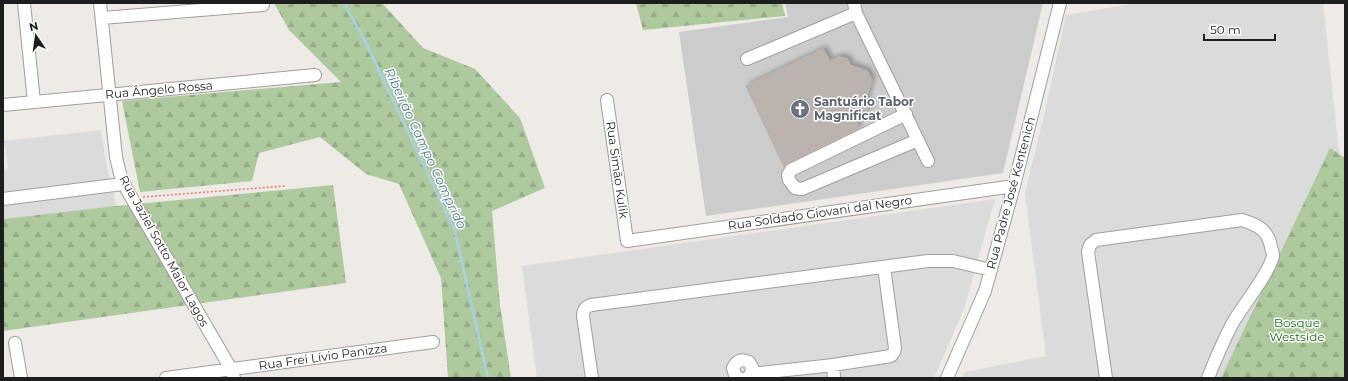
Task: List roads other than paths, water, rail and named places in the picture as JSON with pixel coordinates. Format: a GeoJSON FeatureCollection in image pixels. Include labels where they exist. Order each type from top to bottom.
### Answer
{"type":"FeatureCollection","features":[{"type":"Feature","properties":{"kind":"street"},"geometry":{"type":"LineString","coordinates":[[24,3],[34,102]]}},
{"type":"Feature","properties":{"kind":"street","name":"Rua Jaziel Sotto Maior Lagos"},"geometry":{"type":"LineString","coordinates":[[100,3],[116,157],[123,184],[233,374]]}},
{"type":"Feature","properties":{"kind":"street","name":"Rua Padre José Kentenich"},"geometry":{"type":"LineString","coordinates":[[946,378],[981,303],[1014,186],[1060,3]]}},
{"type":"Feature","properties":{"kind":"street"},"geometry":{"type":"LineString","coordinates":[[102,18],[263,5]]}},
{"type":"Feature","properties":{"kind":"street"},"geometry":{"type":"LineString","coordinates":[[747,59],[855,8],[928,161]]}},
{"type":"Feature","properties":{"kind":"street","name":"Rua Ângelo Rossa"},"geometry":{"type":"LineString","coordinates":[[3,105],[315,75]]}},
{"type":"Feature","properties":{"kind":"street","name":"Rua Simão Kulik"},"geometry":{"type":"LineString","coordinates":[[606,100],[627,241]]}},
{"type":"Feature","properties":{"kind":"street"},"geometry":{"type":"LineString","coordinates":[[906,114],[791,170],[788,175],[789,180],[795,188],[802,189],[918,140]]}},
{"type":"Feature","properties":{"kind":"street"},"geometry":{"type":"LineString","coordinates":[[3,199],[123,184]]}},
{"type":"Feature","properties":{"kind":"street","name":"Rua Soldado Giovani dal Negro"},"geometry":{"type":"LineString","coordinates":[[627,241],[1014,186]]}},
{"type":"Feature","properties":{"kind":"street"},"geometry":{"type":"LineString","coordinates":[[1106,378],[1088,252],[1090,245],[1096,240],[1242,220],[1254,224],[1265,232],[1271,243],[1273,256],[1266,272],[1234,320],[1208,378]]}},
{"type":"Feature","properties":{"kind":"street"},"geometry":{"type":"LineString","coordinates":[[592,378],[582,316],[583,310],[586,306],[940,260],[991,270]]}},
{"type":"Feature","properties":{"kind":"street"},"geometry":{"type":"LineString","coordinates":[[739,378],[735,374],[733,368],[736,362],[742,360],[748,362],[752,367],[749,376],[891,356],[895,348],[884,267]]}},
{"type":"Feature","properties":{"kind":"street","name":"Rua Frei Lívio Panizza"},"geometry":{"type":"LineString","coordinates":[[166,378],[233,374],[433,342]]}},
{"type":"Feature","properties":{"kind":"street"},"geometry":{"type":"LineString","coordinates":[[15,343],[21,378]]}},
{"type":"Feature","properties":{"kind":"street"},"geometry":{"type":"LineString","coordinates":[[832,365],[834,378]]}},
{"type":"Feature","properties":{"kind":"waterway","name":"Ribeirão Campo Comprido"},"geometry":{"type":"LineString","coordinates":[[344,3],[366,43],[455,231],[488,378]]}},
{"type":"Feature","properties":{"kind":"place","name":"Santuário Tabor Magnificat"},"geometry":{"type":"Point","coordinates":[800,109]}},
{"type":"Feature","properties":{"kind":"park label","name":"Bosque Westside"},"geometry":{"type":"Point","coordinates":[1297,330]}}]}
